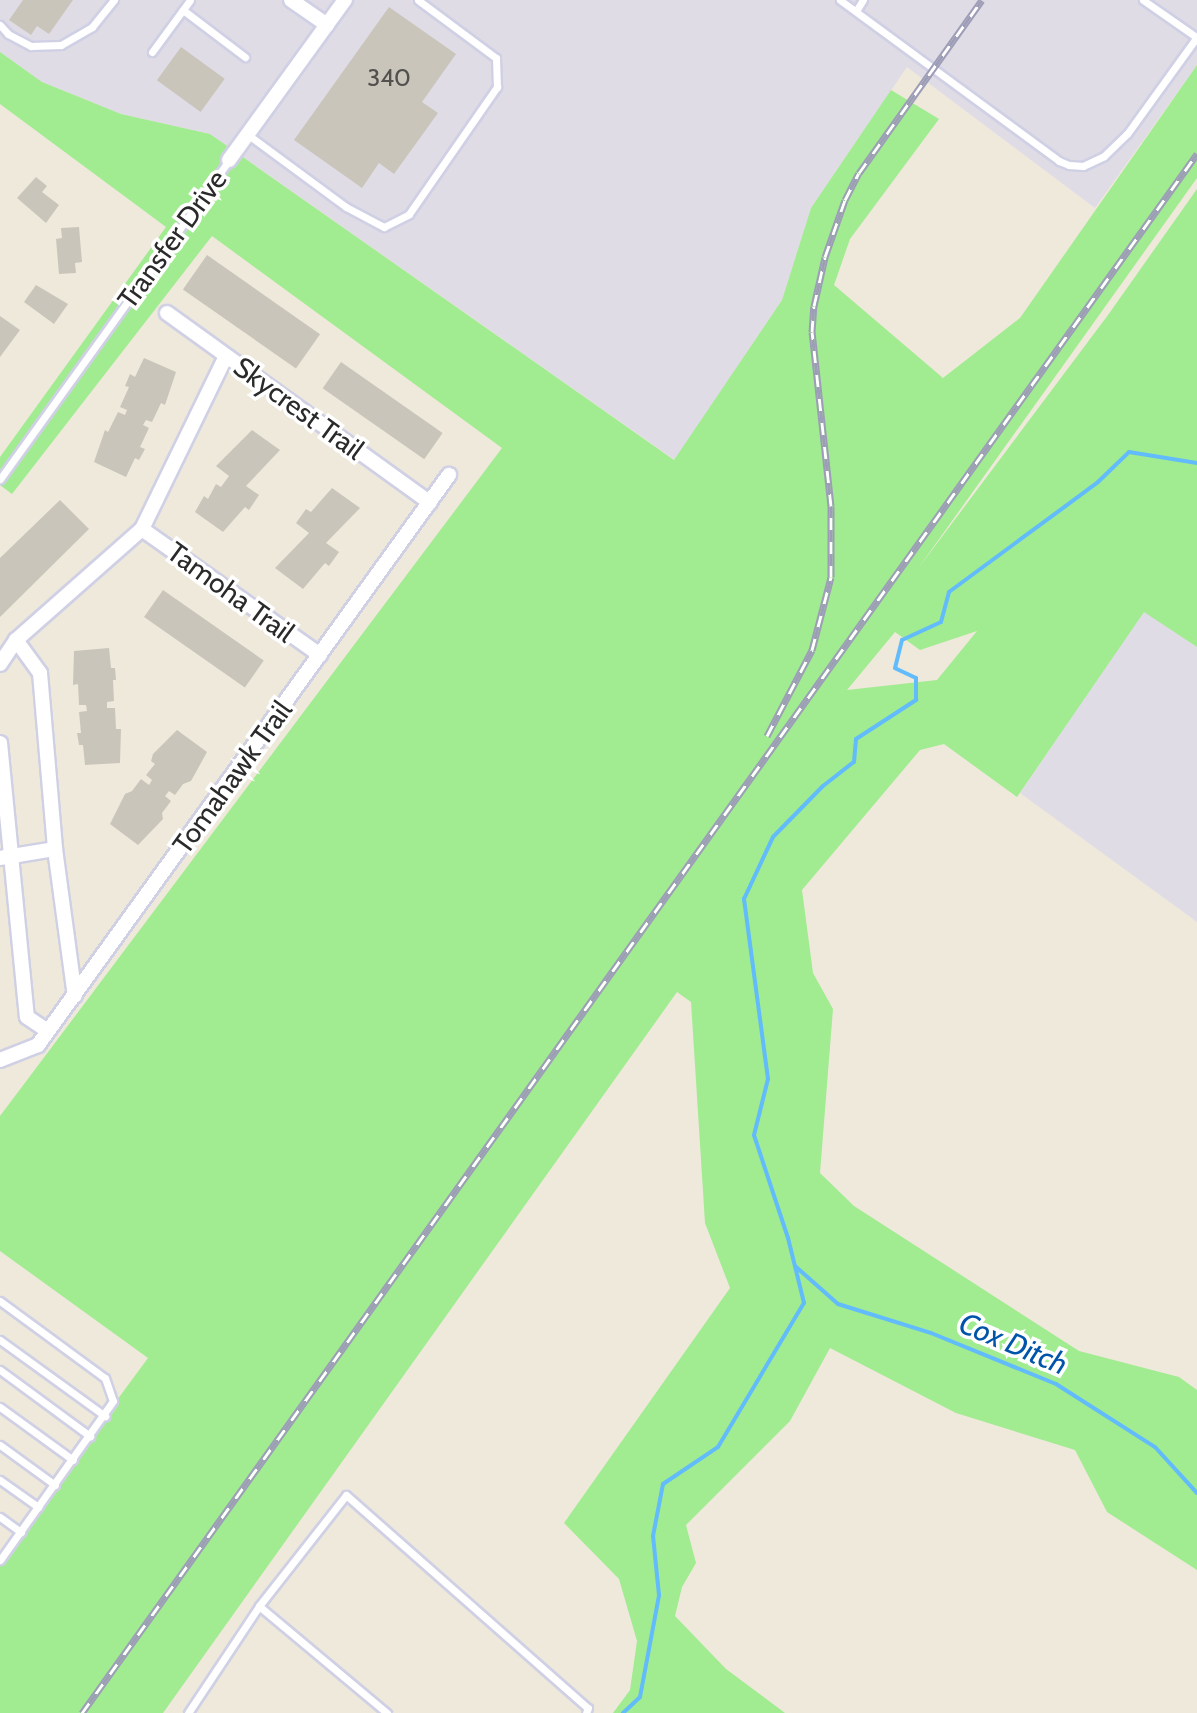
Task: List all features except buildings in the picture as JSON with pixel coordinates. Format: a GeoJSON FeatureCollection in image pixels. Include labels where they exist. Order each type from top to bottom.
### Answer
{"type":"FeatureCollection","features":[{"type":"Feature","properties":{"kind":"street"},"geometry":{"type":"LineString","coordinates":[[291,0],[327,25]]}},
{"type":"Feature","properties":{"kind":"street","name":"Transfer Drive"},"geometry":{"type":"LineString","coordinates":[[229,160],[345,0]]}},
{"type":"Feature","properties":{"kind":"street","name":"Skycrest Trail"},"geometry":{"type":"LineString","coordinates":[[167,313],[430,503]]}},
{"type":"Feature","properties":{"kind":"street"},"geometry":{"type":"LineString","coordinates":[[0,664],[16,640],[142,529],[226,356]]}},
{"type":"Feature","properties":{"kind":"street","name":"Tomahawk Trail"},"geometry":{"type":"LineString","coordinates":[[0,1060],[38,1045],[449,475]]}},
{"type":"Feature","properties":{"kind":"street","name":"Tamoha Trail"},"geometry":{"type":"LineString","coordinates":[[142,529],[320,655]]}},
{"type":"Feature","properties":{"kind":"street"},"geometry":{"type":"LineString","coordinates":[[16,640],[40,673],[55,849],[75,996]]}},
{"type":"Feature","properties":{"kind":"street"},"geometry":{"type":"LineString","coordinates":[[0,743],[5,856],[27,1017],[48,1031]]}},
{"type":"Feature","properties":{"kind":"street"},"geometry":{"type":"LineString","coordinates":[[5,856],[55,849]]}},
{"type":"Feature","properties":{"kind":"lane"},"geometry":{"type":"LineString","coordinates":[[0,25],[8,34],[31,46],[61,45],[92,27],[114,0]]}},
{"type":"Feature","properties":{"kind":"lane"},"geometry":{"type":"LineString","coordinates":[[152,52],[190,0]]}},
{"type":"Feature","properties":{"kind":"lane"},"geometry":{"type":"LineString","coordinates":[[247,134],[346,207],[384,227],[409,214],[497,87],[496,58],[418,0]]}},
{"type":"Feature","properties":{"kind":"lane"},"geometry":{"type":"LineString","coordinates":[[840,0],[1059,161],[1083,166],[1104,156],[1127,134],[1197,37],[1143,0]]}},
{"type":"Feature","properties":{"kind":"lane"},"geometry":{"type":"LineString","coordinates":[[856,11],[863,0]]}},
{"type":"Feature","properties":{"kind":"lane"},"geometry":{"type":"LineString","coordinates":[[183,10],[245,57]]}},
{"type":"Feature","properties":{"kind":"lane","name":"Transfer Drive"},"geometry":{"type":"LineString","coordinates":[[0,479],[229,160]]}},
{"type":"Feature","properties":{"kind":"lane"},"geometry":{"type":"LineString","coordinates":[[0,1301],[105,1378],[113,1401],[1,1557]]}},
{"type":"Feature","properties":{"kind":"lane"},"geometry":{"type":"LineString","coordinates":[[0,1340],[105,1416]]}},
{"type":"Feature","properties":{"kind":"lane"},"geometry":{"type":"LineString","coordinates":[[0,1370],[90,1436]]}},
{"type":"Feature","properties":{"kind":"lane"},"geometry":{"type":"LineString","coordinates":[[0,1407],[73,1460]]}},
{"type":"Feature","properties":{"kind":"lane"},"geometry":{"type":"LineString","coordinates":[[0,1445],[55,1485]]}},
{"type":"Feature","properties":{"kind":"lane"},"geometry":{"type":"LineString","coordinates":[[0,1480],[38,1507]]}},
{"type":"Feature","properties":{"kind":"lane"},"geometry":{"type":"LineString","coordinates":[[188,1713],[259,1606],[346,1495],[588,1708],[586,1713]]}},
{"type":"Feature","properties":{"kind":"lane"},"geometry":{"type":"LineString","coordinates":[[0,1517],[21,1532]]}},
{"type":"Feature","properties":{"kind":"lane"},"geometry":{"type":"LineString","coordinates":[[259,1606],[387,1713]]}},
{"type":"Feature","properties":{"kind":"shaded area"},"geometry":{"type":"Polygon","coordinates":[[[0,0],[1197,0],[1197,65],[1095,208],[907,67],[811,208],[782,300],[675,460],[210,134],[121,114],[42,82],[0,52],[0,0]]]}},
{"type":"Feature","properties":{"kind":"shaded area"},"geometry":{"type":"Polygon","coordinates":[[[1144,611],[1197,647],[1197,922],[1020,793],[1144,611]]]}},
{"type":"Feature","properties":{"kind":"green space"},"geometry":{"type":"Polygon","coordinates":[[[0,52],[42,82],[121,114],[210,134],[674,460],[782,300],[811,208],[891,90],[939,119],[850,239],[834,285],[943,378],[1020,318],[1197,65],[1197,178],[917,570],[1108,315],[1197,189],[1197,647],[1144,612],[1017,797],[944,744],[920,750],[802,890],[813,973],[833,1009],[820,1173],[854,1206],[1079,1351],[1179,1377],[1197,1390],[1197,1570],[1107,1512],[1075,1450],[956,1413],[830,1348],[790,1421],[686,1525],[696,1563],[682,1587],[675,1616],[726,1669],[785,1713],[613,1713],[630,1690],[637,1641],[619,1579],[564,1523],[730,1288],[705,1223],[691,1002],[677,992],[163,1713],[0,1713],[0,1559],[148,1358],[0,1251],[0,1116],[502,448],[212,236],[12,494],[0,485],[0,457],[166,227],[0,104],[0,52]],[[977,631],[920,650],[895,632],[847,690],[937,680],[977,631]]]}},
{"type":"Feature","properties":{"kind":"waterway"},"geometry":{"type":"LineString","coordinates":[[623,1713],[640,1697],[659,1595],[653,1536],[663,1484],[718,1447],[804,1303],[788,1238],[754,1135],[768,1079],[744,899],[773,837],[823,786],[854,762],[856,739],[916,700],[916,678],[895,668],[902,640],[941,622],[949,592],[1098,482],[1129,452],[1197,463]]}},
{"type":"Feature","properties":{"kind":"waterway","name":"Cox Ditch"},"geometry":{"type":"LineString","coordinates":[[795,1266],[838,1304],[931,1333],[1056,1384],[1155,1447],[1197,1493]]}},
{"type":"Feature","properties":{"kind":"railway"},"geometry":{"type":"LineString","coordinates":[[767,736],[812,650],[831,577],[831,506],[812,332],[814,306],[825,257],[845,200],[859,173],[982,0]]}},
{"type":"Feature","properties":{"kind":"railway"},"geometry":{"type":"LineString","coordinates":[[82,1713],[1197,154]]}}]}
